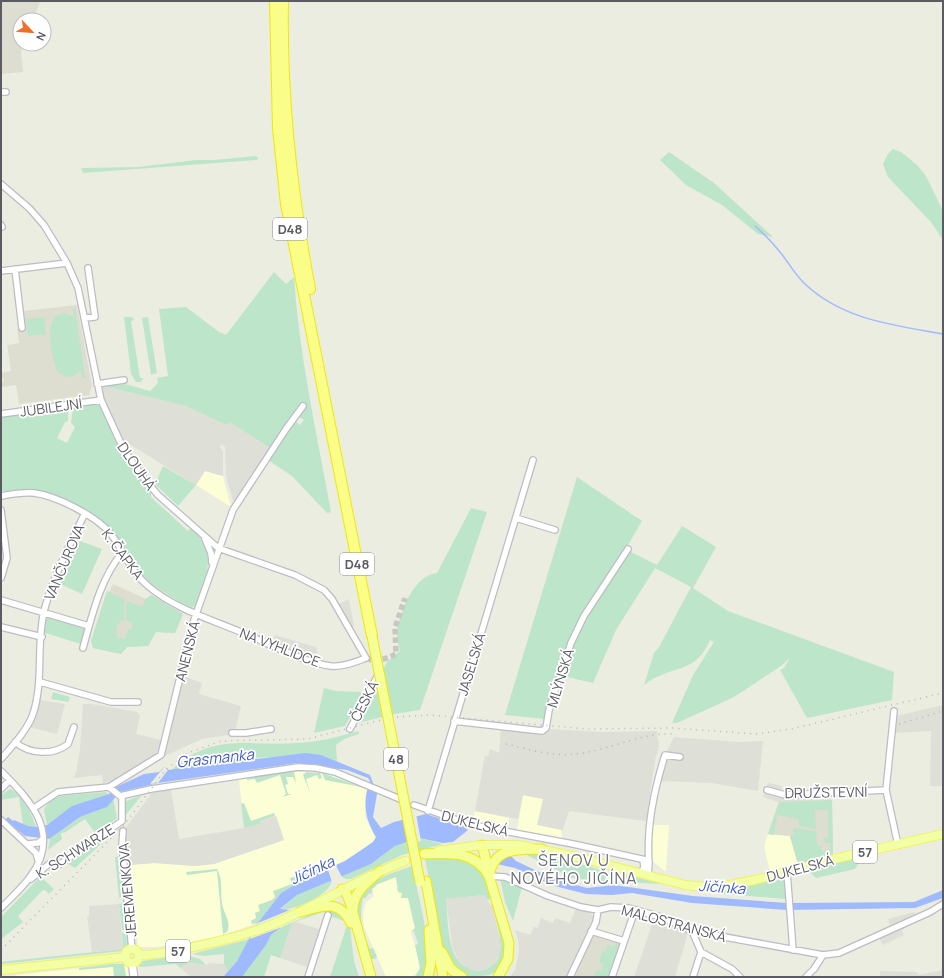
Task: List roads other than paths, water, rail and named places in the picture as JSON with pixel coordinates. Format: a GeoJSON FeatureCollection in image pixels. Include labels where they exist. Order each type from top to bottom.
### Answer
{"type":"FeatureCollection","features":[{"type":"Feature","properties":{"kind":"highway","name":"D48"},"geometry":{"type":"LineString","coordinates":[[275,1],[278,128],[286,204],[375,636]]}},
{"type":"Feature","properties":{"kind":"highway","name":"D48"},"geometry":{"type":"LineString","coordinates":[[284,1],[283,40],[286,122],[297,218],[375,636]]}},
{"type":"Feature","properties":{"kind":"highway","name":"48"},"geometry":{"type":"LineString","coordinates":[[375,636],[432,929],[443,977]]}},
{"type":"Feature","properties":{"kind":"highway"},"geometry":{"type":"LineString","coordinates":[[481,845],[509,943],[509,954],[498,977]]}},
{"type":"Feature","properties":{"kind":"highway"},"geometry":{"type":"LineString","coordinates":[[488,872],[498,857],[507,851],[542,849]]}},
{"type":"Feature","properties":{"kind":"highway"},"geometry":{"type":"LineString","coordinates":[[424,854],[462,854],[474,860],[488,872]]}},
{"type":"Feature","properties":{"kind":"highway"},"geometry":{"type":"LineString","coordinates":[[366,977],[352,920],[353,904],[357,894],[380,871]]}},
{"type":"Feature","properties":{"kind":"highway"},"geometry":{"type":"LineString","coordinates":[[342,889],[342,895],[371,977]]}},
{"type":"Feature","properties":{"kind":"highway"},"geometry":{"type":"LineString","coordinates":[[300,912],[324,905],[333,906],[345,912],[352,920]]}},
{"type":"Feature","properties":{"kind":"highway","name":"48"},"geometry":{"type":"LineString","coordinates":[[432,929],[438,977]]}},
{"type":"Feature","properties":{"kind":"highway"},"geometry":{"type":"LineString","coordinates":[[428,977],[431,960],[432,929]]}},
{"type":"Feature","properties":{"kind":"highway"},"geometry":{"type":"LineString","coordinates":[[432,929],[444,958],[451,968],[462,977]]}},
{"type":"Feature","properties":{"kind":"highway"},"geometry":{"type":"LineString","coordinates":[[490,977],[504,967]]}},
{"type":"Feature","properties":{"kind":"main road","name":"DUKELSKÁ"},"geometry":{"type":"LineString","coordinates":[[645,875],[692,886],[715,888],[943,834]]}},
{"type":"Feature","properties":{"kind":"main road","name":"57"},"geometry":{"type":"LineString","coordinates":[[424,854],[481,845],[518,845],[542,849],[645,875]]}},
{"type":"Feature","properties":{"kind":"main road","name":"57"},"geometry":{"type":"LineString","coordinates":[[135,952],[174,951],[209,944],[253,931],[300,912],[342,889],[405,861]]}},
{"type":"Feature","properties":{"kind":"main road"},"geometry":{"type":"LineString","coordinates":[[128,952],[135,952],[138,960],[132,963],[128,961],[126,957],[128,952]]}},
{"type":"Feature","properties":{"kind":"main road"},"geometry":{"type":"LineString","coordinates":[[1,970],[126,957]]}},
{"type":"Feature","properties":{"kind":"main road"},"geometry":{"type":"LineString","coordinates":[[1,966],[46,965]]}},
{"type":"Feature","properties":{"kind":"street","name":"DLOUHÁ"},"geometry":{"type":"LineString","coordinates":[[1,184],[29,208],[44,225],[67,262],[78,288],[97,384],[102,400],[123,448],[142,476],[158,495],[218,548]]}},
{"type":"Feature","properties":{"kind":"street"},"geometry":{"type":"LineString","coordinates":[[1,271],[67,262]]}},
{"type":"Feature","properties":{"kind":"street"},"geometry":{"type":"LineString","coordinates":[[84,318],[95,317],[88,268]]}},
{"type":"Feature","properties":{"kind":"street"},"geometry":{"type":"LineString","coordinates":[[15,269],[22,328]]}},
{"type":"Feature","properties":{"kind":"street"},"geometry":{"type":"LineString","coordinates":[[97,384],[124,380]]}},
{"type":"Feature","properties":{"kind":"street","name":"JUBILEJNÍ"},"geometry":{"type":"LineString","coordinates":[[1,414],[102,400]]}},
{"type":"Feature","properties":{"kind":"street","name":"ANENSKÁ"},"geometry":{"type":"LineString","coordinates":[[116,793],[161,755],[196,614],[218,548],[233,510],[286,429],[303,406]]}},
{"type":"Feature","properties":{"kind":"street","name":"JASELSKÁ"},"geometry":{"type":"LineString","coordinates":[[428,810],[533,460]]}},
{"type":"Feature","properties":{"kind":"street","name":"K. ČAPKA"},"geometry":{"type":"LineString","coordinates":[[1,496],[34,493],[45,496],[85,513],[103,526],[111,535],[137,574],[147,585],[174,604],[196,614]]}},
{"type":"Feature","properties":{"kind":"street"},"geometry":{"type":"LineString","coordinates":[[1,510],[3,546],[7,558],[1,578]]}},
{"type":"Feature","properties":{"kind":"street","name":"VANČUROVA"},"geometry":{"type":"LineString","coordinates":[[1,759],[27,726],[32,715],[40,682],[44,613],[62,564],[85,513]]}},
{"type":"Feature","properties":{"kind":"street"},"geometry":{"type":"LineString","coordinates":[[516,518],[554,530]]}},
{"type":"Feature","properties":{"kind":"street","name":"DLOUHÁ"},"geometry":{"type":"LineString","coordinates":[[200,532],[208,543],[211,553],[211,570]]}},
{"type":"Feature","properties":{"kind":"street","name":"NA VYHLÍDCE"},"geometry":{"type":"LineString","coordinates":[[196,614],[292,654],[324,665],[346,665],[366,658],[332,599],[324,590],[295,575],[218,548]]}},
{"type":"Feature","properties":{"kind":"street","name":"MLÝNSKÁ"},"geometry":{"type":"LineString","coordinates":[[454,721],[542,731],[546,728],[549,710],[571,643],[584,616],[606,586],[628,549]]}},
{"type":"Feature","properties":{"kind":"street"},"geometry":{"type":"LineString","coordinates":[[83,648],[108,575],[122,553]]}},
{"type":"Feature","properties":{"kind":"street","name":"VANČUROVA"},"geometry":{"type":"LineString","coordinates":[[1,600],[44,613],[90,624]]}},
{"type":"Feature","properties":{"kind":"street"},"geometry":{"type":"LineString","coordinates":[[1,627],[42,637]]}},
{"type":"Feature","properties":{"kind":"street","name":"ČESKÁ"},"geometry":{"type":"LineString","coordinates":[[350,729],[379,673]]}},
{"type":"Feature","properties":{"kind":"street"},"geometry":{"type":"LineString","coordinates":[[40,682],[111,702],[138,702]]}},
{"type":"Feature","properties":{"kind":"street","name":"DRUŽSTEVNÍ"},"geometry":{"type":"LineString","coordinates":[[894,711],[886,790],[898,845]]}},
{"type":"Feature","properties":{"kind":"street"},"geometry":{"type":"LineString","coordinates":[[15,742],[20,746],[48,753],[53,752],[68,744],[74,726]]}},
{"type":"Feature","properties":{"kind":"street"},"geometry":{"type":"LineString","coordinates":[[232,733],[246,733],[271,729]]}},
{"type":"Feature","properties":{"kind":"street"},"geometry":{"type":"LineString","coordinates":[[645,875],[644,866],[646,860],[649,822],[657,780],[665,755],[680,757]]}},
{"type":"Feature","properties":{"kind":"street"},"geometry":{"type":"LineString","coordinates":[[34,808],[58,792],[116,793],[293,767],[316,768],[335,772],[400,799]]}},
{"type":"Feature","properties":{"kind":"street"},"geometry":{"type":"LineString","coordinates":[[1,771],[34,808],[41,825],[43,839],[38,863],[27,881],[1,908]]}},
{"type":"Feature","properties":{"kind":"street"},"geometry":{"type":"LineString","coordinates":[[1,789],[10,780]]}},
{"type":"Feature","properties":{"kind":"street","name":"DRUŽSTEVNÍ"},"geometry":{"type":"LineString","coordinates":[[767,790],[785,795],[886,790]]}},
{"type":"Feature","properties":{"kind":"street","name":"K. SCHWARZE"},"geometry":{"type":"LineString","coordinates":[[27,881],[49,864],[60,864],[122,820],[116,793]]}},
{"type":"Feature","properties":{"kind":"street","name":"DUKELSKÁ"},"geometry":{"type":"LineString","coordinates":[[414,805],[485,828],[580,845],[646,860]]}},
{"type":"Feature","properties":{"kind":"street"},"geometry":{"type":"LineString","coordinates":[[1,820],[36,853],[38,863]]}},
{"type":"Feature","properties":{"kind":"street","name":"JEREMENKOVA"},"geometry":{"type":"LineString","coordinates":[[123,831],[122,844],[135,952]]}},
{"type":"Feature","properties":{"kind":"street"},"geometry":{"type":"LineString","coordinates":[[27,844],[33,845],[43,839]]}},
{"type":"Feature","properties":{"kind":"street","name":"MALOSTRANSKÁ"},"geometry":{"type":"LineString","coordinates":[[488,872],[505,877],[548,896],[582,908],[598,910],[611,907],[635,910],[661,917],[692,931],[823,955],[839,953],[930,912],[943,904]]}},
{"type":"Feature","properties":{"kind":"street"},"geometry":{"type":"LineString","coordinates":[[787,872],[793,950]]}},
{"type":"Feature","properties":{"kind":"street"},"geometry":{"type":"LineString","coordinates":[[570,977],[591,931],[598,910]]}},
{"type":"Feature","properties":{"kind":"street"},"geometry":{"type":"LineString","coordinates":[[612,977],[635,910]]}},
{"type":"Feature","properties":{"kind":"street"},"geometry":{"type":"LineString","coordinates":[[308,977],[328,915]]}},
{"type":"Feature","properties":{"kind":"street"},"geometry":{"type":"LineString","coordinates":[[591,931],[624,941]]}},
{"type":"Feature","properties":{"kind":"street"},"geometry":{"type":"LineString","coordinates":[[692,931],[701,952],[732,969],[740,977]]}},
{"type":"Feature","properties":{"kind":"street"},"geometry":{"type":"LineString","coordinates":[[694,977],[701,952]]}},
{"type":"Feature","properties":{"kind":"street"},"geometry":{"type":"LineString","coordinates":[[806,977],[814,969],[823,955]]}},
{"type":"Feature","properties":{"kind":"street"},"geometry":{"type":"LineString","coordinates":[[132,963],[134,977]]}},
{"type":"Feature","properties":{"kind":"water"},"geometry":{"type":"Polygon","coordinates":[[[306,753],[321,755],[370,775],[377,794],[373,817],[381,828],[394,822],[426,814],[468,828],[467,831],[453,842],[443,843],[419,838],[395,846],[371,864],[297,895],[280,909],[290,910],[280,928],[271,935],[266,945],[242,977],[223,977],[237,961],[257,924],[281,893],[304,879],[345,861],[373,842],[376,837],[369,824],[365,803],[370,781],[368,778],[347,770],[297,763],[158,783],[120,792],[107,807],[80,817],[49,839],[25,836],[5,820],[8,817],[13,821],[14,820],[28,826],[39,827],[47,825],[72,806],[109,794],[116,787],[144,774],[159,772],[164,767],[169,770],[231,759],[257,759],[306,753]]]}},
{"type":"Feature","properties":{"kind":"water"},"geometry":{"type":"Polygon","coordinates":[[[510,855],[516,861],[554,879],[587,888],[614,885],[693,896],[787,903],[914,902],[943,890],[943,898],[915,908],[787,910],[692,903],[632,893],[612,895],[586,894],[551,885],[515,868],[497,864],[510,855]]]}},
{"type":"Feature","properties":{"kind":"waterway"},"geometry":{"type":"LineString","coordinates":[[755,226],[777,249],[805,284],[836,306],[852,313],[888,324],[943,334]]}},
{"type":"Feature","properties":{"kind":"tunnel"},"geometry":{"type":"LineString","coordinates":[[366,658],[374,660],[385,659],[396,654],[395,628],[405,598]]}},
{"type":"Feature","properties":{"kind":"railway"},"geometry":{"type":"LineString","coordinates":[[397,717],[430,715],[587,729],[672,728],[756,734],[791,729],[943,693]]}},
{"type":"Feature","properties":{"kind":"railway"},"geometry":{"type":"LineString","coordinates":[[899,724],[943,711]]}},
{"type":"Feature","properties":{"kind":"railway"},"geometry":{"type":"LineString","coordinates":[[1,950],[124,825],[166,769],[188,753],[221,741],[307,739],[385,719]]}},
{"type":"Feature","properties":{"kind":"railway"},"geometry":{"type":"LineString","coordinates":[[506,744],[540,752],[566,755],[587,752],[649,736],[674,734]]}},
{"type":"Feature","properties":{"kind":"district","name":"ŠENOV U NOVÉHO JIČÍNA"},"geometry":{"type":"Point","coordinates":[574,869]}},
{"type":"Feature","properties":{"kind":"water label","name":"Grasmanka"},"geometry":{"type":"Point","coordinates":[215,758]}},
{"type":"Feature","properties":{"kind":"water label","name":"Jičínka"},"geometry":{"type":"Point","coordinates":[312,870]}},
{"type":"Feature","properties":{"kind":"water label","name":"Jičínka"},"geometry":{"type":"Point","coordinates":[722,887]}}]}
